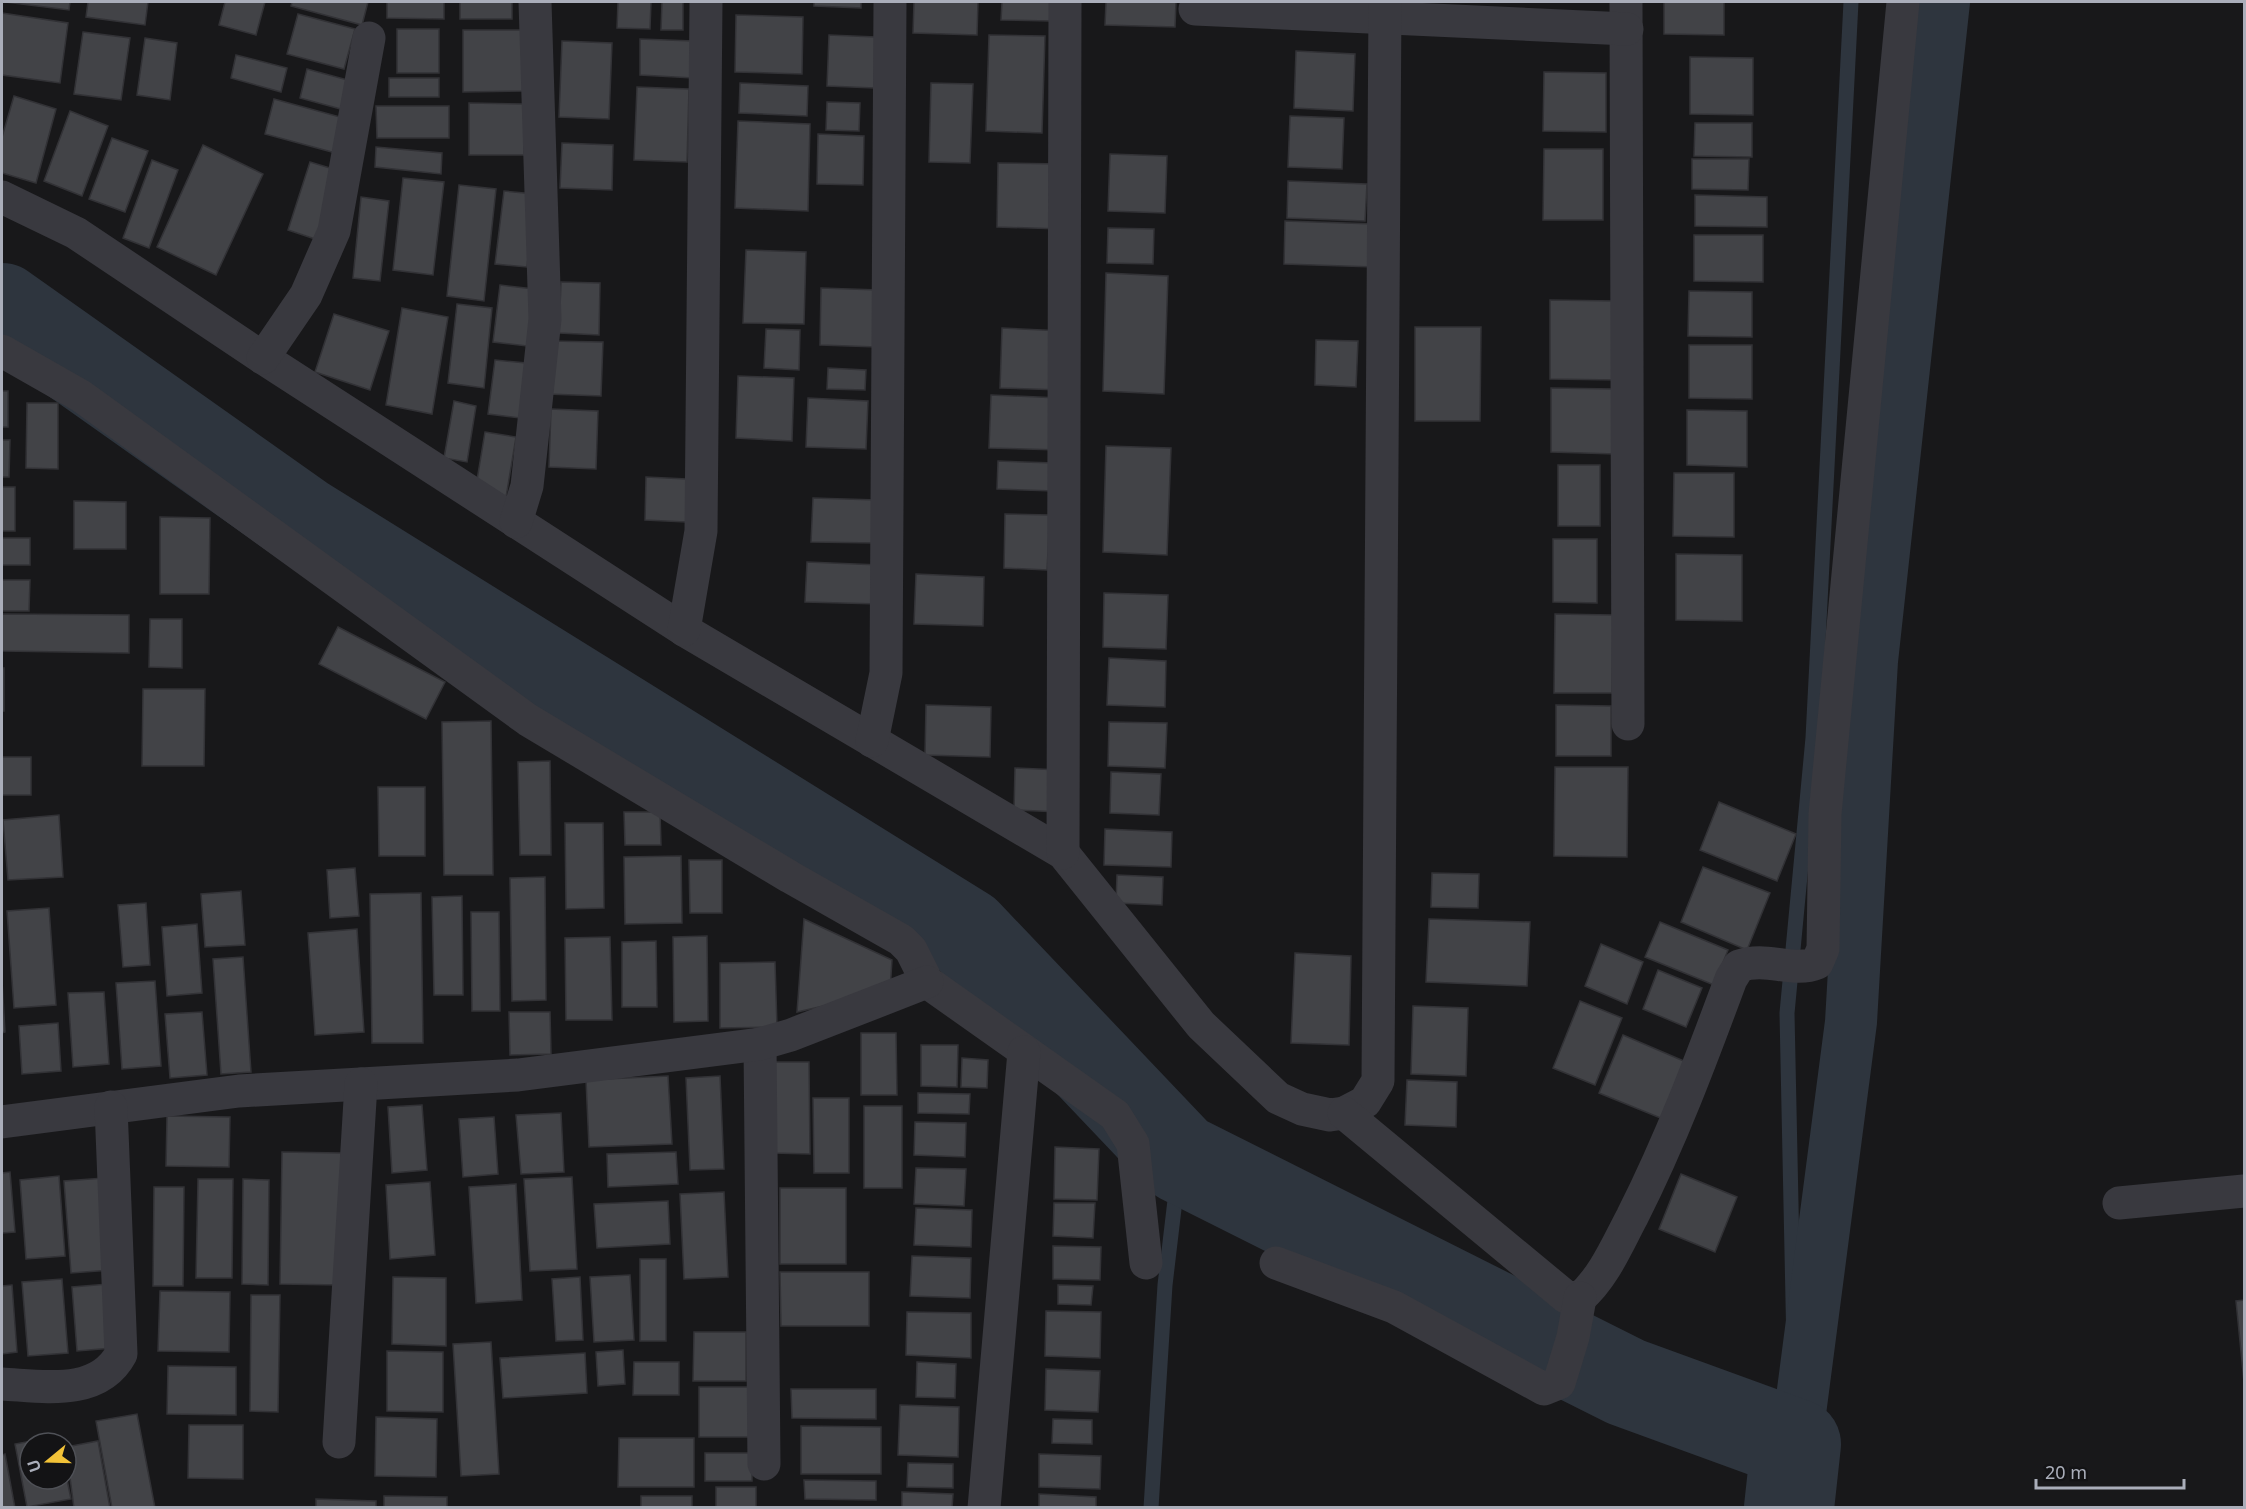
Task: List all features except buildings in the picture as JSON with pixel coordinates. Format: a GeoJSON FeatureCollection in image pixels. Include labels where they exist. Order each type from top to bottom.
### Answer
{"type":"FeatureCollection","features":[{"type":"Feature","properties":{"kind":"street"},"geometry":{"type":"LineString","coordinates":[[516,522],[527,486],[545,319],[535,2]]}},
{"type":"Feature","properties":{"kind":"street"},"geometry":{"type":"LineString","coordinates":[[684,630],[701,531],[706,2]]}},
{"type":"Feature","properties":{"kind":"street"},"geometry":{"type":"LineString","coordinates":[[872,741],[886,673],[890,2]]}},
{"type":"Feature","properties":{"kind":"street"},"geometry":{"type":"LineString","coordinates":[[1063,853],[1065,2]]}},
{"type":"Feature","properties":{"kind":"street"},"geometry":{"type":"LineString","coordinates":[[1276,1263],[1394,1307],[1544,1389],[1559,1383],[1573,1337],[1580,1298],[1591,1288],[1613,1254],[1645,1191],[1688,1095],[1731,979],[1739,966],[1754,961],[1807,967],[1817,963],[1823,949],[1825,814],[1904,2]]}},
{"type":"Feature","properties":{"kind":"street"},"geometry":{"type":"LineString","coordinates":[[1195,9],[1385,9],[1627,15],[1628,724]]}},
{"type":"Feature","properties":{"kind":"street"},"geometry":{"type":"LineString","coordinates":[[2,197],[76,233],[263,358],[684,630],[1063,853],[1202,1025],[1278,1098],[1302,1108],[1330,1114],[1344,1113],[1365,1102],[1378,1082],[1385,9]]}},
{"type":"Feature","properties":{"kind":"street"},"geometry":{"type":"LineString","coordinates":[[263,358],[306,295],[334,231],[369,38]]}},
{"type":"Feature","properties":{"kind":"street"},"geometry":{"type":"LineString","coordinates":[[2,351],[81,396],[528,720],[790,877],[901,940],[911,950],[927,982],[1115,1115],[1133,1144],[1146,1263]]}},
{"type":"Feature","properties":{"kind":"street"},"geometry":{"type":"LineString","coordinates":[[2,1122],[239,1091],[518,1075],[760,1044],[791,1035],[927,982]]}},
{"type":"Feature","properties":{"kind":"street"},"geometry":{"type":"LineString","coordinates":[[760,1044],[764,1464]]}},
{"type":"Feature","properties":{"kind":"street"},"geometry":{"type":"LineString","coordinates":[[984,1508],[1024,1052]]}},
{"type":"Feature","properties":{"kind":"street"},"geometry":{"type":"LineString","coordinates":[[339,1442],[361,1084]]}},
{"type":"Feature","properties":{"kind":"street"},"geometry":{"type":"LineString","coordinates":[[2,1384],[63,1387],[81,1383],[100,1377],[114,1367],[121,1354],[111,1107]]}},
{"type":"Feature","properties":{"kind":"street"},"geometry":{"type":"LineString","coordinates":[[1344,1113],[1566,1297],[1580,1298]]}},
{"type":"Feature","properties":{"kind":"street"},"geometry":{"type":"LineString","coordinates":[[2119,1203],[2244,1191]]}},
{"type":"Feature","properties":{"kind":"waterway"},"geometry":{"type":"LineString","coordinates":[[1796,1444],[1787,1013],[1813,738],[1851,2]]}},
{"type":"Feature","properties":{"kind":"waterway"},"geometry":{"type":"LineString","coordinates":[[1796,1444],[1851,1022],[1872,661],[1944,2]]}},
{"type":"Feature","properties":{"kind":"waterway"},"geometry":{"type":"LineString","coordinates":[[2,308],[303,521],[966,933],[1180,1158],[1626,1382],[1796,1444],[1789,1508]]}},
{"type":"Feature","properties":{"kind":"waterway"},"geometry":{"type":"LineString","coordinates":[[1151,1508],[1165,1285],[1180,1158]]}}]}
